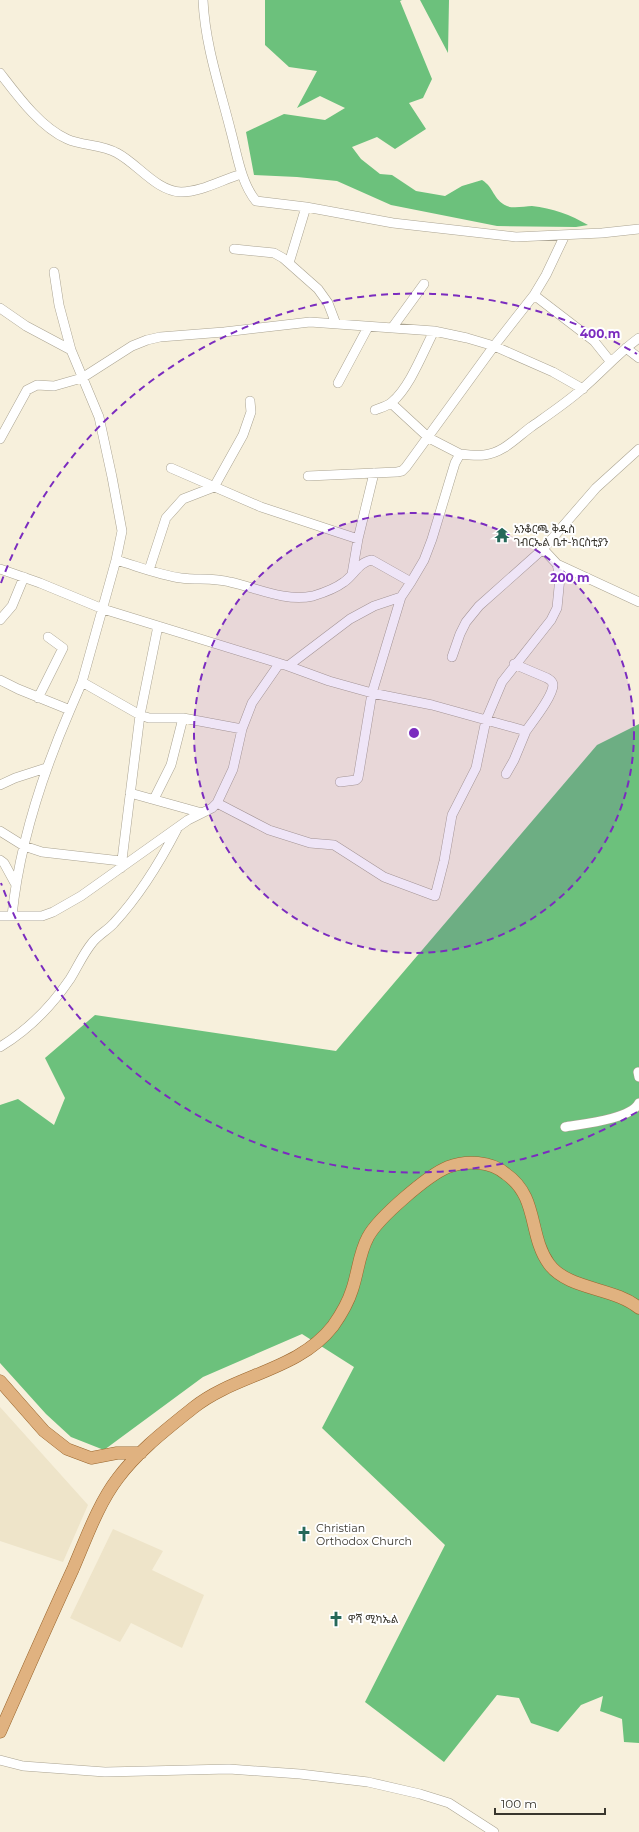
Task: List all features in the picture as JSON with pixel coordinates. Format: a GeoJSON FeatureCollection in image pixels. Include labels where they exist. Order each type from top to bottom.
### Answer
{"type":"FeatureCollection","features":[{"type":"Feature","properties":{"kind":"main road"},"geometry":{"type":"LineString","coordinates":[[0,1732],[97,1513],[118,1478],[141,1453],[196,1405],[243,1380],[296,1357],[314,1346],[332,1327],[342,1311],[352,1291],[362,1250],[368,1236],[377,1223],[386,1213],[432,1177],[449,1167],[461,1163],[482,1163],[495,1166],[514,1179],[524,1190],[543,1253],[548,1263],[557,1272],[569,1280],[624,1297],[639,1308]]}},
{"type":"Feature","properties":{"kind":"main road"},"geometry":{"type":"LineString","coordinates":[[0,1381],[44,1431],[67,1449],[91,1458],[117,1453],[141,1453]]}},
{"type":"Feature","properties":{"kind":"street"},"geometry":{"type":"LineString","coordinates":[[203,0],[204,22],[210,52],[242,174],[247,187],[256,201],[260,203],[306,207],[394,222],[516,237],[639,229]]}},
{"type":"Feature","properties":{"kind":"street"},"geometry":{"type":"LineString","coordinates":[[0,73],[24,104],[53,131],[67,139],[116,152],[168,190],[181,192],[194,191],[242,174]]}},
{"type":"Feature","properties":{"kind":"street"},"geometry":{"type":"LineString","coordinates":[[289,263],[306,207]]}},
{"type":"Feature","properties":{"kind":"street"},"geometry":{"type":"LineString","coordinates":[[308,476],[402,471],[413,460],[494,346],[534,295],[546,275],[565,235]]}},
{"type":"Feature","properties":{"kind":"street"},"geometry":{"type":"LineString","coordinates":[[234,249],[274,253],[289,263],[318,289],[328,302],[336,324]]}},
{"type":"Feature","properties":{"kind":"street"},"geometry":{"type":"LineString","coordinates":[[12,916],[15,883],[46,768],[82,682],[116,560],[122,531],[99,417],[71,350],[58,305],[54,272]]}},
{"type":"Feature","properties":{"kind":"street"},"geometry":{"type":"LineString","coordinates":[[392,328],[424,284]]}},
{"type":"Feature","properties":{"kind":"street"},"geometry":{"type":"LineString","coordinates":[[534,295],[594,341],[610,361]]}},
{"type":"Feature","properties":{"kind":"street"},"geometry":{"type":"LineString","coordinates":[[0,308],[26,326],[71,350]]}},
{"type":"Feature","properties":{"kind":"street"},"geometry":{"type":"LineString","coordinates":[[0,439],[27,390],[37,385],[54,386],[82,378],[132,346],[154,338],[290,324],[336,324],[434,331],[494,346],[553,372],[583,389]]}},
{"type":"Feature","properties":{"kind":"street"},"geometry":{"type":"LineString","coordinates":[[338,384],[368,327]]}},
{"type":"Feature","properties":{"kind":"street"},"geometry":{"type":"LineString","coordinates":[[375,410],[392,403],[408,381],[434,331]]}},
{"type":"Feature","properties":{"kind":"street"},"geometry":{"type":"LineString","coordinates":[[392,403],[429,438],[460,454],[485,455],[511,444],[583,389],[610,361],[639,338]]}},
{"type":"Feature","properties":{"kind":"street"},"geometry":{"type":"LineString","coordinates":[[626,348],[639,358]]}},
{"type":"Feature","properties":{"kind":"street"},"geometry":{"type":"LineString","coordinates":[[149,570],[166,518],[183,499],[214,487],[243,435],[251,412],[250,401]]}},
{"type":"Feature","properties":{"kind":"street"},"geometry":{"type":"LineString","coordinates":[[452,657],[460,634],[470,616],[479,606],[543,549],[596,488],[639,449]]}},
{"type":"Feature","properties":{"kind":"street"},"geometry":{"type":"LineString","coordinates":[[340,782],[356,780],[358,778],[372,693],[401,597],[424,560],[432,539],[455,463],[460,454]]}},
{"type":"Feature","properties":{"kind":"street"},"geometry":{"type":"LineString","coordinates":[[172,468],[261,507],[358,539]]}},
{"type":"Feature","properties":{"kind":"street"},"geometry":{"type":"LineString","coordinates":[[352,574],[358,539],[374,473]]}},
{"type":"Feature","properties":{"kind":"street"},"geometry":{"type":"LineString","coordinates":[[543,549],[556,564],[639,602]]}},
{"type":"Feature","properties":{"kind":"street"},"geometry":{"type":"LineString","coordinates":[[116,560],[179,578],[228,582],[286,597],[296,598],[315,595],[345,582],[367,561],[372,560],[411,582]]}},
{"type":"Feature","properties":{"kind":"street"},"geometry":{"type":"LineString","coordinates":[[217,803],[269,830],[310,842],[334,845],[384,877],[435,896],[444,861],[452,815],[476,768],[486,720],[502,682],[514,664],[551,620],[556,608],[560,578],[556,564]]}},
{"type":"Feature","properties":{"kind":"street"},"geometry":{"type":"LineString","coordinates":[[0,569],[24,577],[103,609],[284,665],[329,681],[372,693],[432,705],[526,731]]}},
{"type":"Feature","properties":{"kind":"street"},"geometry":{"type":"LineString","coordinates":[[0,620],[12,606],[24,577]]}},
{"type":"Feature","properties":{"kind":"street"},"geometry":{"type":"LineString","coordinates":[[0,916],[42,916],[53,912],[81,896],[121,864],[179,826],[212,808],[217,803],[233,769],[242,729],[252,703],[284,665],[350,619],[374,606],[401,597]]}},
{"type":"Feature","properties":{"kind":"street"},"geometry":{"type":"LineString","coordinates":[[121,864],[140,716],[158,626]]}},
{"type":"Feature","properties":{"kind":"street"},"geometry":{"type":"LineString","coordinates":[[38,698],[63,648],[48,637]]}},
{"type":"Feature","properties":{"kind":"street"},"geometry":{"type":"LineString","coordinates":[[506,774],[517,755],[526,731],[551,690],[553,684],[552,681],[547,678],[514,664]]}},
{"type":"Feature","properties":{"kind":"street"},"geometry":{"type":"LineString","coordinates":[[0,680],[38,698],[70,710]]}},
{"type":"Feature","properties":{"kind":"street"},"geometry":{"type":"LineString","coordinates":[[82,682],[140,716],[149,718],[183,718],[242,729]]}},
{"type":"Feature","properties":{"kind":"street"},"geometry":{"type":"LineString","coordinates":[[154,799],[170,765],[183,718]]}},
{"type":"Feature","properties":{"kind":"street"},"geometry":{"type":"LineString","coordinates":[[0,785],[15,778],[46,768]]}},
{"type":"Feature","properties":{"kind":"street"},"geometry":{"type":"LineString","coordinates":[[130,793],[202,813]]}},
{"type":"Feature","properties":{"kind":"street"},"geometry":{"type":"LineString","coordinates":[[0,1047],[43,1014],[96,939],[114,923],[135,897],[162,857],[179,826]]}},
{"type":"Feature","properties":{"kind":"street"},"geometry":{"type":"LineString","coordinates":[[0,831],[24,846],[42,852],[121,864]]}},
{"type":"Feature","properties":{"kind":"street"},"geometry":{"type":"LineString","coordinates":[[0,860],[4,863],[15,883]]}},
{"type":"Feature","properties":{"kind":"street"},"geometry":{"type":"LineString","coordinates":[[565,1127],[599,1121],[632,1111],[639,1103]]}},
{"type":"Feature","properties":{"kind":"street"},"geometry":{"type":"LineString","coordinates":[[0,1760],[23,1766],[105,1772],[229,1769],[300,1774],[368,1782],[420,1794],[449,1803],[494,1832]]}},
{"type":"Feature","properties":{"kind":"shaded area"},"geometry":{"type":"Polygon","coordinates":[[[0,1407],[88,1505],[63,1562],[0,1541],[0,1407]]]}},
{"type":"Feature","properties":{"kind":"shaded area"},"geometry":{"type":"Polygon","coordinates":[[[113,1529],[163,1551],[152,1570],[204,1595],[182,1648],[131,1623],[120,1642],[70,1618],[113,1529]]]}},
{"type":"Feature","properties":{"kind":"green space"},"geometry":{"type":"Polygon","coordinates":[[[265,0],[402,0],[400,1],[432,79],[423,98],[409,103],[426,129],[395,149],[377,137],[352,147],[361,159],[380,174],[392,175],[416,191],[445,196],[462,186],[482,180],[489,186],[496,197],[507,206],[532,206],[547,208],[568,215],[588,225],[576,227],[497,226],[391,205],[337,181],[254,175],[246,132],[284,114],[325,120],[345,108],[320,96],[297,108],[317,71],[289,67],[265,45],[265,0]]]}},
{"type":"Feature","properties":{"kind":"green space"},"geometry":{"type":"Polygon","coordinates":[[[420,0],[449,0],[448,53],[420,0]]]}},
{"type":"Feature","properties":{"kind":"green space"},"geometry":{"type":"Polygon","coordinates":[[[639,724],[639,1743],[624,1742],[622,1719],[600,1711],[603,1696],[581,1705],[558,1732],[531,1723],[519,1698],[497,1695],[444,1762],[365,1702],[445,1545],[322,1428],[354,1367],[302,1334],[203,1377],[104,1450],[71,1437],[46,1414],[0,1363],[0,1105],[18,1099],[54,1125],[65,1098],[45,1058],[95,1015],[336,1051],[597,745],[639,724]]]}},
{"type":"Feature","properties":{"kind":"place","name":"አንቆርጫ ቅዱስ ገብርኤል ቤተ-ክርስቲያን"},"geometry":{"type":"Point","coordinates":[502,535]}},
{"type":"Feature","properties":{"kind":"place","name":"Christian Orthodox Church"},"geometry":{"type":"Point","coordinates":[304,1534]}},
{"type":"Feature","properties":{"kind":"place","name":"ዋሻ ሚካኤል"},"geometry":{"type":"Point","coordinates":[336,1619]}}]}
